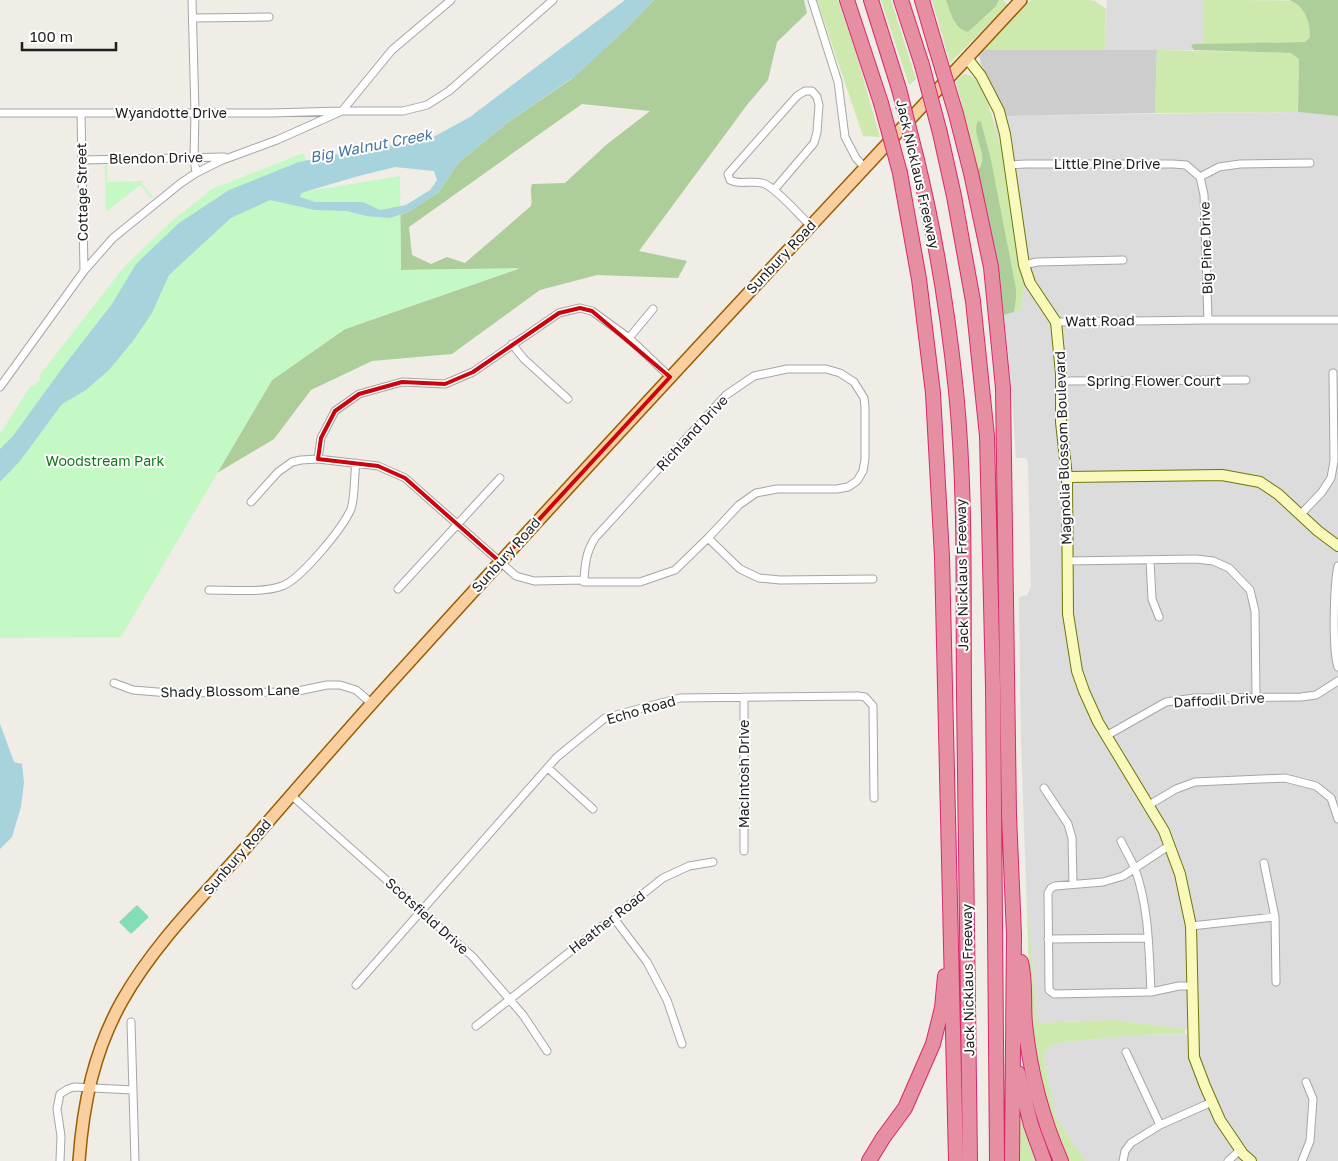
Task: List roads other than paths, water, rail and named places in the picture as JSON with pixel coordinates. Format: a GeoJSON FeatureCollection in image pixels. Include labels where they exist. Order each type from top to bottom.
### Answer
{"type":"FeatureCollection","features":[{"type":"Feature","properties":{"kind":"highway"},"geometry":{"type":"LineString","coordinates":[[846,0],[881,103],[900,173],[919,279],[933,393],[942,557],[956,1161]]}},
{"type":"Feature","properties":{"kind":"highway","name":"Jack Nicklaus Freeway"},"geometry":{"type":"LineString","coordinates":[[871,0],[899,89],[928,203],[945,300],[956,391],[961,467],[970,1161]]}},
{"type":"Feature","properties":{"kind":"highway","name":"Jack Nicklaus Freeway"},"geometry":{"type":"LineString","coordinates":[[901,0],[922,65],[954,196],[973,301],[987,436],[993,686],[998,1161]]}},
{"type":"Feature","properties":{"kind":"highway"},"geometry":{"type":"LineString","coordinates":[[922,0],[956,114],[991,267],[1003,388],[1009,815],[1014,935],[1012,1161]]}},
{"type":"Feature","properties":{"kind":"highway"},"geometry":{"type":"LineString","coordinates":[[869,1161],[905,1108],[933,1044],[942,1008],[945,969],[948,815]]}},
{"type":"Feature","properties":{"kind":"highway"},"geometry":{"type":"LineString","coordinates":[[1014,935],[1022,967],[1025,1022],[1030,1064],[1046,1123],[1061,1161]]}},
{"type":"Feature","properties":{"kind":"highway"},"geometry":{"type":"LineString","coordinates":[[1013,1028],[1019,1080],[1031,1125],[1044,1161]]}},
{"type":"Feature","properties":{"kind":"highway"},"geometry":{"type":"LineString","coordinates":[[861,1161],[883,1138]]}},
{"type":"Feature","properties":{"kind":"main road","name":"Sunbury Road"},"geometry":{"type":"LineString","coordinates":[[79,1161],[88,1087],[111,1023],[128,991],[147,963],[184,917],[500,562],[810,225],[1021,0]]}},
{"type":"Feature","properties":{"kind":"street"},"geometry":{"type":"LineString","coordinates":[[192,0],[195,113],[194,158],[196,173]]}},
{"type":"Feature","properties":{"kind":"street"},"geometry":{"type":"LineString","coordinates":[[1,384],[84,271],[113,238],[160,199],[196,173],[229,157],[277,140],[342,111],[360,86],[392,50],[450,0]]}},
{"type":"Feature","properties":{"kind":"street","name":"Wyandotte Drive"},"geometry":{"type":"LineString","coordinates":[[0,114],[403,111],[427,105],[449,91],[553,0]]}},
{"type":"Feature","properties":{"kind":"street"},"geometry":{"type":"LineString","coordinates":[[812,0],[838,82],[844,137],[856,158],[864,167]]}},
{"type":"Feature","properties":{"kind":"street"},"geometry":{"type":"LineString","coordinates":[[193,18],[269,17]]}},
{"type":"Feature","properties":{"kind":"street","name":"Watt Road"},"geometry":{"type":"LineString","coordinates":[[967,58],[981,76],[999,112],[1005,134],[1024,265],[1030,283],[1056,322],[1338,320]]}},
{"type":"Feature","properties":{"kind":"street"},"geometry":{"type":"LineString","coordinates":[[774,190],[810,148],[816,138],[819,105],[818,97],[812,91],[805,91],[797,96],[728,174],[733,182],[766,184],[810,225]]}},
{"type":"Feature","properties":{"kind":"street","name":"Cottage Street"},"geometry":{"type":"LineString","coordinates":[[81,112],[84,271]]}},
{"type":"Feature","properties":{"kind":"street","name":"Blendon Drive"},"geometry":{"type":"LineString","coordinates":[[82,160],[229,157]]}},
{"type":"Feature","properties":{"kind":"street"},"geometry":{"type":"LineString","coordinates":[[1200,177],[1219,167],[1240,164],[1310,163]]}},
{"type":"Feature","properties":{"kind":"street","name":"Little Pine Drive"},"geometry":{"type":"LineString","coordinates":[[1010,165],[1172,164],[1186,165],[1200,177]]}},
{"type":"Feature","properties":{"kind":"street","name":"Big Pine Drive"},"geometry":{"type":"LineString","coordinates":[[1200,177],[1204,195],[1208,320]]}},
{"type":"Feature","properties":{"kind":"street"},"geometry":{"type":"LineString","coordinates":[[1024,265],[1037,262],[1123,260]]}},
{"type":"Feature","properties":{"kind":"street"},"geometry":{"type":"LineString","coordinates":[[318,459],[321,438],[335,411],[359,394],[402,382],[445,384],[473,372],[559,313],[580,308],[598,314],[629,338],[670,377]]}},
{"type":"Feature","properties":{"kind":"street"},"geometry":{"type":"LineString","coordinates":[[629,338],[653,309]]}},
{"type":"Feature","properties":{"kind":"street","name":"Magnolia Blossom Boulevard"},"geometry":{"type":"LineString","coordinates":[[1056,322],[1060,352],[1061,422],[1067,477],[1068,614],[1077,670],[1084,691],[1106,736],[1149,805],[1170,845],[1180,874],[1191,926],[1194,1057],[1220,1120],[1240,1150],[1251,1161]]}},
{"type":"Feature","properties":{"kind":"street"},"geometry":{"type":"LineString","coordinates":[[512,344],[524,359],[568,399]]}},
{"type":"Feature","properties":{"kind":"street","name":"Richland Drive"},"geometry":{"type":"LineString","coordinates":[[584,580],[588,549],[595,538],[726,396],[754,376],[787,369],[826,369],[854,382],[864,398],[865,407],[865,460],[863,471],[857,482],[848,487],[837,489],[777,489],[756,493],[739,505],[708,538]]}},
{"type":"Feature","properties":{"kind":"street"},"geometry":{"type":"LineString","coordinates":[[1301,514],[1322,492],[1331,478],[1334,461],[1333,373]]}},
{"type":"Feature","properties":{"kind":"street","name":"Spring Flower Court"},"geometry":{"type":"LineString","coordinates":[[1061,382],[1246,380]]}},
{"type":"Feature","properties":{"kind":"street"},"geometry":{"type":"LineString","coordinates":[[251,502],[278,472],[292,462],[309,458],[356,463],[378,466],[405,478],[516,576],[534,581],[640,582],[675,570],[708,538],[740,569],[759,578],[780,580],[873,579]]}},
{"type":"Feature","properties":{"kind":"street"},"geometry":{"type":"LineString","coordinates":[[209,590],[271,589],[284,586],[295,579],[340,530],[352,508],[356,463]]}},
{"type":"Feature","properties":{"kind":"street"},"geometry":{"type":"LineString","coordinates":[[1067,477],[1222,475],[1260,482],[1278,494],[1318,531],[1338,546]]}},
{"type":"Feature","properties":{"kind":"street"},"geometry":{"type":"LineString","coordinates":[[398,589],[500,478]]}},
{"type":"Feature","properties":{"kind":"street"},"geometry":{"type":"LineString","coordinates":[[1067,561],[1196,559],[1213,561],[1230,568],[1250,590],[1255,611],[1256,697]]}},
{"type":"Feature","properties":{"kind":"street"},"geometry":{"type":"LineString","coordinates":[[1150,560],[1152,599],[1159,617]]}},
{"type":"Feature","properties":{"kind":"street"},"geometry":{"type":"LineString","coordinates":[[1338,566],[1335,578],[1335,652],[1338,667]]}},
{"type":"Feature","properties":{"kind":"street","name":"Daffodil Drive"},"geometry":{"type":"LineString","coordinates":[[1106,736],[1166,702],[1194,698],[1300,697],[1316,695],[1338,681]]}},
{"type":"Feature","properties":{"kind":"street","name":"Shady Blossom Lane"},"geometry":{"type":"LineString","coordinates":[[114,683],[133,690],[169,693],[292,692],[340,685],[356,690],[372,704]]}},
{"type":"Feature","properties":{"kind":"street","name":"Echo Road"},"geometry":{"type":"LineString","coordinates":[[356,986],[557,757],[605,718],[680,698],[865,697],[873,706],[874,712],[874,798]]}},
{"type":"Feature","properties":{"kind":"street","name":"MacIntosh Drive"},"geometry":{"type":"LineString","coordinates":[[744,698],[744,851]]}},
{"type":"Feature","properties":{"kind":"street"},"geometry":{"type":"LineString","coordinates":[[548,768],[593,809]]}},
{"type":"Feature","properties":{"kind":"street"},"geometry":{"type":"LineString","coordinates":[[1149,805],[1176,789],[1195,782],[1285,778],[1316,786],[1330,798],[1338,819]]}},
{"type":"Feature","properties":{"kind":"street"},"geometry":{"type":"LineString","coordinates":[[1044,788],[1068,824],[1072,838],[1073,884]]}},
{"type":"Feature","properties":{"kind":"street"},"geometry":{"type":"LineString","coordinates":[[1330,798],[1338,793]]}},
{"type":"Feature","properties":{"kind":"street","name":"Scotsfield Drive"},"geometry":{"type":"LineString","coordinates":[[291,795],[473,957],[523,1015],[546,1051]]}},
{"type":"Feature","properties":{"kind":"street"},"geometry":{"type":"LineString","coordinates":[[1121,841],[1135,868],[1144,908],[1151,992]]}},
{"type":"Feature","properties":{"kind":"street"},"geometry":{"type":"LineString","coordinates":[[1170,845],[1123,876],[1103,882],[1055,886],[1051,888],[1048,893],[1048,988],[1051,992],[1151,992],[1179,986],[1192,986]]}},
{"type":"Feature","properties":{"kind":"street","name":"Heather Road"},"geometry":{"type":"LineString","coordinates":[[476,1026],[663,878],[689,866],[712,862]]}},
{"type":"Feature","properties":{"kind":"street"},"geometry":{"type":"LineString","coordinates":[[1264,862],[1275,917],[1276,982]]}},
{"type":"Feature","properties":{"kind":"street"},"geometry":{"type":"LineString","coordinates":[[613,917],[647,962],[667,1000],[682,1044]]}},
{"type":"Feature","properties":{"kind":"street"},"geometry":{"type":"LineString","coordinates":[[1191,926],[1275,917]]}},
{"type":"Feature","properties":{"kind":"street"},"geometry":{"type":"LineString","coordinates":[[1048,939],[1148,938]]}},
{"type":"Feature","properties":{"kind":"street"},"geometry":{"type":"LineString","coordinates":[[132,1022],[135,1161]]}},
{"type":"Feature","properties":{"kind":"street"},"geometry":{"type":"LineString","coordinates":[[1126,1052],[1160,1125]]}},
{"type":"Feature","properties":{"kind":"street"},"geometry":{"type":"LineString","coordinates":[[1302,1161],[1310,1141],[1313,1099],[1306,1082]]}},
{"type":"Feature","properties":{"kind":"street"},"geometry":{"type":"LineString","coordinates":[[60,1161],[61,1141],[57,1109],[58,1098],[64,1091],[71,1088],[88,1087],[132,1090]]}},
{"type":"Feature","properties":{"kind":"street"},"geometry":{"type":"LineString","coordinates":[[1123,1161],[1125,1151],[1131,1143],[1160,1125],[1212,1102]]}},
{"type":"Feature","properties":{"kind":"street"},"geometry":{"type":"LineString","coordinates":[[1228,1161],[1240,1150]]}},
{"type":"Feature","properties":{"kind":"water"},"geometry":{"type":"Polygon","coordinates":[[[625,0],[654,0],[578,74],[507,123],[458,163],[439,192],[408,212],[390,218],[366,216],[347,211],[315,210],[270,200],[231,218],[169,275],[152,313],[133,341],[109,370],[86,390],[62,404],[20,461],[0,482],[0,449],[13,436],[112,304],[136,264],[179,223],[229,190],[299,162],[368,148],[426,141],[470,117],[625,0]],[[395,167],[301,193],[300,197],[315,202],[363,202],[380,210],[406,205],[430,190],[437,180],[434,171],[395,167]]]}},
{"type":"Feature","properties":{"kind":"water"},"geometry":{"type":"Polygon","coordinates":[[[0,724],[14,762],[22,764],[24,783],[21,807],[12,837],[0,849],[0,724]]]}},
{"type":"Feature","properties":{"kind":"water label","name":"Big Walnut Creek"},"geometry":{"type":"Point","coordinates":[371,146]}},
{"type":"Feature","properties":{"kind":"park label","name":"Woodstream Park"},"geometry":{"type":"Point","coordinates":[105,461]}}]}
